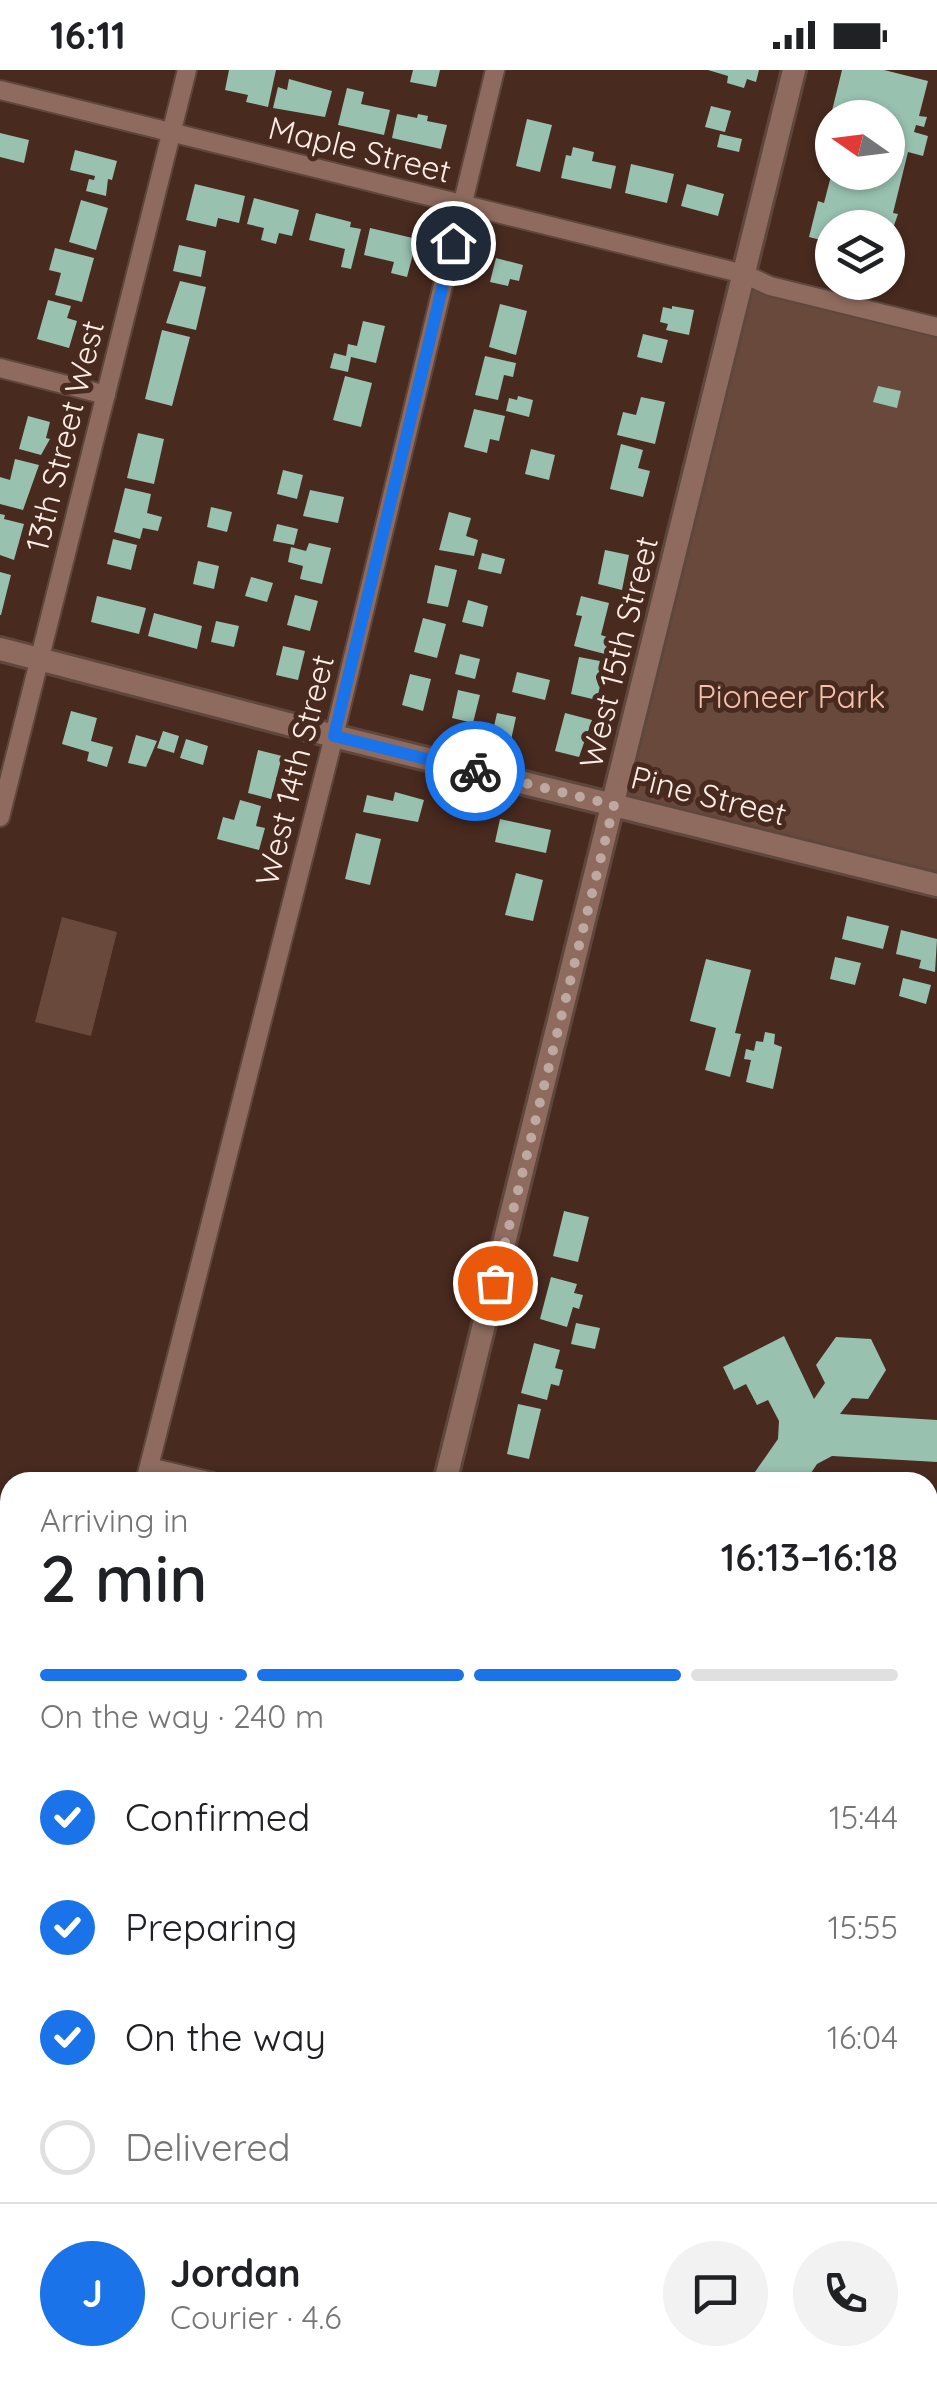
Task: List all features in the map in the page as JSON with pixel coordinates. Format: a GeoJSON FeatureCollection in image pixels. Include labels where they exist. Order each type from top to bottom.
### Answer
{"type":"FeatureCollection","features":[{"type":"Feature","properties":{"kind":"street","name":"13th Street West"},"geometry":{"type":"LineString","coordinates":[[0,818],[187,70]]}},
{"type":"Feature","properties":{"kind":"street","name":"West 14th Street"},"geometry":{"type":"LineString","coordinates":[[148,1472],[334,736],[495,70]]}},
{"type":"Feature","properties":{"kind":"street","name":"West 15th Street"},"geometry":{"type":"LineString","coordinates":[[447,1472],[794,70]]}},
{"type":"Feature","properties":{"kind":"street","name":"Maple Street"},"geometry":{"type":"LineString","coordinates":[[0,90],[744,274],[770,286],[937,327]]}},
{"type":"Feature","properties":{"kind":"street"},"geometry":{"type":"LineString","coordinates":[[0,368],[106,395]]}},
{"type":"Feature","properties":{"kind":"street","name":"Pine Street"},"geometry":{"type":"LineString","coordinates":[[0,650],[937,885]]}},
{"type":"Feature","properties":{"kind":"green space","name":"Pioneer Park"},"geometry":{"type":"Polygon","coordinates":[[[744,274],[815,293],[815,300],[839,300],[937,327],[937,885],[614,805],[744,274]]]}},
{"type":"Feature","properties":{"kind":"green space"},"geometry":{"type":"Polygon","coordinates":[[[62,917],[117,932],[91,1036],[35,1022],[62,917]]]}},
{"type":"Feature","properties":{"kind":"building"},"geometry":{"type":"Polygon","coordinates":[[[229,70],[276,70],[268,107],[246,102],[248,95],[225,90],[229,70]]]}},
{"type":"Feature","properties":{"kind":"building"},"geometry":{"type":"Polygon","coordinates":[[[413,70],[440,70],[436,87],[410,82],[413,70]]]}},
{"type":"Feature","properties":{"kind":"building"},"geometry":{"type":"Polygon","coordinates":[[[708,70],[759,70],[756,82],[747,79],[744,88],[727,83],[728,76],[708,70]]]}},
{"type":"Feature","properties":{"kind":"building"},"geometry":{"type":"Polygon","coordinates":[[[842,70],[884,70],[928,81],[919,116],[927,117],[924,127],[916,125],[914,132],[928,136],[923,156],[908,152],[905,164],[905,100],[835,100],[842,70]]]}},
{"type":"Feature","properties":{"kind":"building"},"geometry":{"type":"Polygon","coordinates":[[[289,79],[332,91],[325,117],[273,108],[278,87],[287,90],[289,79]]]}},
{"type":"Feature","properties":{"kind":"building"},"geometry":{"type":"Polygon","coordinates":[[[347,88],[364,92],[361,104],[390,110],[384,135],[338,125],[347,88]]]}},
{"type":"Feature","properties":{"kind":"building"},"geometry":{"type":"Polygon","coordinates":[[[711,106],[731,111],[725,132],[705,127],[711,106]]]}},
{"type":"Feature","properties":{"kind":"building"},"geometry":{"type":"Polygon","coordinates":[[[397,114],[428,116],[427,121],[447,125],[441,149],[392,138],[397,114]]]}},
{"type":"Feature","properties":{"kind":"building"},"geometry":{"type":"Polygon","coordinates":[[[527,119],[552,125],[540,172],[516,166],[527,119]]]}},
{"type":"Feature","properties":{"kind":"building"},"geometry":{"type":"Polygon","coordinates":[[[0,133],[29,140],[24,163],[0,157],[0,133]]]}},
{"type":"Feature","properties":{"kind":"building"},"geometry":{"type":"Polygon","coordinates":[[[720,134],[742,139],[739,152],[717,147],[720,134]]]}},
{"type":"Feature","properties":{"kind":"building"},"geometry":{"type":"Polygon","coordinates":[[[573,147],[594,152],[592,161],[616,166],[611,189],[561,178],[566,155],[571,156],[573,147]]]}},
{"type":"Feature","properties":{"kind":"building"},"geometry":{"type":"Polygon","coordinates":[[[75,150],[117,161],[112,180],[108,179],[106,196],[86,191],[89,179],[94,180],[95,176],[70,170],[75,150]]]}},
{"type":"Feature","properties":{"kind":"building"},"geometry":{"type":"Polygon","coordinates":[[[631,164],[674,174],[667,203],[625,193],[631,164]]]}},
{"type":"Feature","properties":{"kind":"building"},"geometry":{"type":"Polygon","coordinates":[[[195,184],[245,196],[239,223],[218,218],[216,227],[186,220],[195,184]]]}},
{"type":"Feature","properties":{"kind":"building"},"geometry":{"type":"Polygon","coordinates":[[[687,184],[724,194],[718,216],[681,206],[687,184]]]}},
{"type":"Feature","properties":{"kind":"building"},"geometry":{"type":"Polygon","coordinates":[[[827,190],[899,190],[894,210],[816,210],[818,201],[824,203],[827,190]]]}},
{"type":"Feature","properties":{"kind":"building"},"geometry":{"type":"Polygon","coordinates":[[[254,198],[299,210],[292,236],[279,233],[276,244],[261,240],[264,228],[247,224],[254,198]]]}},
{"type":"Feature","properties":{"kind":"building"},"geometry":{"type":"Polygon","coordinates":[[[81,200],[108,208],[96,250],[69,242],[81,200]]]}},
{"type":"Feature","properties":{"kind":"building"},"geometry":{"type":"Polygon","coordinates":[[[316,213],[351,222],[350,227],[361,229],[351,269],[341,267],[345,249],[309,240],[316,213]]]}},
{"type":"Feature","properties":{"kind":"building"},"geometry":{"type":"Polygon","coordinates":[[[815,213],[815,239],[809,237],[815,213]]]}},
{"type":"Feature","properties":{"kind":"building"},"geometry":{"type":"Polygon","coordinates":[[[370,228],[417,239],[407,277],[391,273],[394,262],[364,255],[370,228]]]}},
{"type":"Feature","properties":{"kind":"building"},"geometry":{"type":"Polygon","coordinates":[[[179,245],[206,251],[201,277],[173,271],[179,245]]]}},
{"type":"Feature","properties":{"kind":"building"},"geometry":{"type":"Polygon","coordinates":[[[55,248],[94,258],[82,302],[55,295],[61,273],[49,270],[55,248]]]}},
{"type":"Feature","properties":{"kind":"building"},"geometry":{"type":"Polygon","coordinates":[[[496,258],[523,265],[519,281],[510,279],[508,286],[490,282],[496,258]]]}},
{"type":"Feature","properties":{"kind":"building"},"geometry":{"type":"Polygon","coordinates":[[[180,281],[206,287],[196,330],[166,323],[180,281]]]}},
{"type":"Feature","properties":{"kind":"building"},"geometry":{"type":"Polygon","coordinates":[[[48,300],[71,306],[67,318],[77,321],[69,348],[37,339],[48,300]]]}},
{"type":"Feature","properties":{"kind":"building"},"geometry":{"type":"Polygon","coordinates":[[[500,304],[527,311],[516,355],[489,347],[500,304]]]}},
{"type":"Feature","properties":{"kind":"building"},"geometry":{"type":"Polygon","coordinates":[[[663,307],[694,310],[689,335],[666,330],[668,324],[660,322],[663,307]]]}},
{"type":"Feature","properties":{"kind":"building"},"geometry":{"type":"Polygon","coordinates":[[[363,321],[385,326],[376,363],[351,357],[348,372],[330,368],[334,353],[346,356],[348,344],[357,346],[363,321]]]}},
{"type":"Feature","properties":{"kind":"building"},"geometry":{"type":"Polygon","coordinates":[[[162,330],[190,337],[172,406],[145,399],[162,330]]]}},
{"type":"Feature","properties":{"kind":"building"},"geometry":{"type":"Polygon","coordinates":[[[643,334],[668,340],[662,363],[637,357],[643,334]]]}},
{"type":"Feature","properties":{"kind":"building"},"geometry":{"type":"Polygon","coordinates":[[[485,356],[516,363],[513,377],[504,375],[498,400],[475,395],[485,356]]]}},
{"type":"Feature","properties":{"kind":"building"},"geometry":{"type":"Polygon","coordinates":[[[345,376],[372,383],[361,427],[333,420],[345,376]]]}},
{"type":"Feature","properties":{"kind":"building"},"geometry":{"type":"Polygon","coordinates":[[[878,386],[901,391],[897,408],[873,402],[878,386]]]}},
{"type":"Feature","properties":{"kind":"building"},"geometry":{"type":"Polygon","coordinates":[[[518,396],[533,400],[529,417],[506,411],[509,398],[517,400],[518,396]]]}},
{"type":"Feature","properties":{"kind":"building"},"geometry":{"type":"Polygon","coordinates":[[[641,397],[665,402],[655,444],[617,435],[623,412],[636,415],[641,397]]]}},
{"type":"Feature","properties":{"kind":"building"},"geometry":{"type":"Polygon","coordinates":[[[474,409],[505,416],[499,441],[490,439],[487,453],[464,447],[474,409]]]}},
{"type":"Feature","properties":{"kind":"building"},"geometry":{"type":"Polygon","coordinates":[[[28,416],[50,422],[46,438],[50,439],[41,455],[19,449],[28,416]]]}},
{"type":"Feature","properties":{"kind":"building"},"geometry":{"type":"Polygon","coordinates":[[[138,433],[164,439],[154,484],[127,478],[138,433]]]}},
{"type":"Feature","properties":{"kind":"building"},"geometry":{"type":"Polygon","coordinates":[[[621,444],[643,450],[638,468],[650,471],[643,497],[610,489],[621,444]]]}},
{"type":"Feature","properties":{"kind":"building"},"geometry":{"type":"Polygon","coordinates":[[[531,449],[555,455],[549,480],[525,474],[531,449]]]}},
{"type":"Feature","properties":{"kind":"building"},"geometry":{"type":"Polygon","coordinates":[[[15,459],[39,465],[23,510],[0,504],[0,477],[10,480],[15,459]]]}},
{"type":"Feature","properties":{"kind":"building"},"geometry":{"type":"Polygon","coordinates":[[[283,470],[303,475],[297,499],[277,494],[283,470]]]}},
{"type":"Feature","properties":{"kind":"building"},"geometry":{"type":"Polygon","coordinates":[[[125,488],[151,494],[147,513],[162,517],[158,531],[143,528],[140,539],[114,532],[125,488]]]}},
{"type":"Feature","properties":{"kind":"building"},"geometry":{"type":"Polygon","coordinates":[[[310,490],[344,497],[338,523],[303,516],[310,490]]]}},
{"type":"Feature","properties":{"kind":"building"},"geometry":{"type":"Polygon","coordinates":[[[211,507],[232,512],[227,532],[207,527],[211,507]]]}},
{"type":"Feature","properties":{"kind":"building"},"geometry":{"type":"Polygon","coordinates":[[[449,512],[471,518],[466,536],[478,540],[474,556],[439,550],[449,512]]]}},
{"type":"Feature","properties":{"kind":"building"},"geometry":{"type":"Polygon","coordinates":[[[0,514],[5,515],[4,519],[24,524],[14,560],[0,555],[0,514]]]}},
{"type":"Feature","properties":{"kind":"building"},"geometry":{"type":"Polygon","coordinates":[[[277,524],[298,529],[294,545],[273,541],[277,524]]]}},
{"type":"Feature","properties":{"kind":"building"},"geometry":{"type":"Polygon","coordinates":[[[113,539],[137,545],[131,570],[107,564],[113,539]]]}},
{"type":"Feature","properties":{"kind":"building"},"geometry":{"type":"Polygon","coordinates":[[[309,543],[331,548],[322,584],[300,579],[303,566],[288,562],[291,547],[306,551],[309,543]]]}},
{"type":"Feature","properties":{"kind":"building"},"geometry":{"type":"Polygon","coordinates":[[[605,550],[629,555],[622,590],[598,584],[605,550]]]}},
{"type":"Feature","properties":{"kind":"building"},"geometry":{"type":"Polygon","coordinates":[[[482,553],[505,559],[501,574],[478,569],[482,553]]]}},
{"type":"Feature","properties":{"kind":"building"},"geometry":{"type":"Polygon","coordinates":[[[198,561],[219,566],[214,589],[193,584],[198,561]]]}},
{"type":"Feature","properties":{"kind":"building"},"geometry":{"type":"Polygon","coordinates":[[[435,565],[457,570],[448,607],[427,603],[435,565]]]}},
{"type":"Feature","properties":{"kind":"building"},"geometry":{"type":"Polygon","coordinates":[[[0,572],[11,575],[1,615],[0,615],[0,572]]]}},
{"type":"Feature","properties":{"kind":"building"},"geometry":{"type":"Polygon","coordinates":[[[251,577],[273,583],[267,602],[245,596],[251,577]]]}},
{"type":"Feature","properties":{"kind":"building"},"geometry":{"type":"Polygon","coordinates":[[[295,595],[318,601],[310,631],[287,625],[295,595]]]}},
{"type":"Feature","properties":{"kind":"building"},"geometry":{"type":"Polygon","coordinates":[[[97,596],[146,608],[139,634],[91,622],[97,596]]]}},
{"type":"Feature","properties":{"kind":"building"},"geometry":{"type":"Polygon","coordinates":[[[581,596],[609,603],[601,635],[610,638],[605,654],[574,646],[582,616],[576,615],[581,596]]]}},
{"type":"Feature","properties":{"kind":"building"},"geometry":{"type":"Polygon","coordinates":[[[468,600],[488,606],[483,627],[462,622],[468,600]]]}},
{"type":"Feature","properties":{"kind":"building"},"geometry":{"type":"Polygon","coordinates":[[[154,613],[202,626],[197,649],[148,636],[154,613]]]}},
{"type":"Feature","properties":{"kind":"building"},"geometry":{"type":"Polygon","coordinates":[[[423,618],[446,624],[437,658],[414,652],[423,618]]]}},
{"type":"Feature","properties":{"kind":"building"},"geometry":{"type":"Polygon","coordinates":[[[216,621],[239,626],[234,647],[211,642],[216,621]]]}},
{"type":"Feature","properties":{"kind":"building"},"geometry":{"type":"Polygon","coordinates":[[[283,646],[305,651],[298,680],[276,675],[283,646]]]}},
{"type":"Feature","properties":{"kind":"building"},"geometry":{"type":"Polygon","coordinates":[[[460,654],[480,659],[475,679],[455,674],[460,654]]]}},
{"type":"Feature","properties":{"kind":"building"},"geometry":{"type":"Polygon","coordinates":[[[579,657],[605,662],[597,700],[571,694],[579,657]]]}},
{"type":"Feature","properties":{"kind":"building"},"geometry":{"type":"Polygon","coordinates":[[[517,672],[550,680],[545,700],[512,692],[517,672]]]}},
{"type":"Feature","properties":{"kind":"building"},"geometry":{"type":"Polygon","coordinates":[[[410,674],[431,679],[423,711],[402,705],[410,674]]]}},
{"type":"Feature","properties":{"kind":"building"},"geometry":{"type":"Polygon","coordinates":[[[458,690],[480,695],[473,723],[452,718],[458,690]]]}},
{"type":"Feature","properties":{"kind":"building"},"geometry":{"type":"Polygon","coordinates":[[[71,711],[97,718],[91,741],[113,747],[107,767],[87,761],[89,752],[62,744],[71,711]]]}},
{"type":"Feature","properties":{"kind":"building"},"geometry":{"type":"Polygon","coordinates":[[[497,713],[516,717],[511,740],[492,735],[497,713]]]}},
{"type":"Feature","properties":{"kind":"building"},"geometry":{"type":"Polygon","coordinates":[[[565,713],[592,720],[579,757],[555,751],[565,713]]]}},
{"type":"Feature","properties":{"kind":"building"},"geometry":{"type":"Polygon","coordinates":[[[163,731],[179,736],[174,753],[157,748],[163,731]]]}},
{"type":"Feature","properties":{"kind":"building"},"geometry":{"type":"Polygon","coordinates":[[[136,735],[157,741],[146,767],[128,763],[136,735]]]}},
{"type":"Feature","properties":{"kind":"building"},"geometry":{"type":"Polygon","coordinates":[[[186,739],[208,746],[203,765],[180,758],[186,739]]]}},
{"type":"Feature","properties":{"kind":"building"},"geometry":{"type":"Polygon","coordinates":[[[258,750],[282,756],[271,799],[248,793],[258,750]]]}},
{"type":"Feature","properties":{"kind":"building"},"geometry":{"type":"Polygon","coordinates":[[[395,792],[424,800],[418,822],[363,812],[367,795],[393,801],[395,792]]]}},
{"type":"Feature","properties":{"kind":"building"},"geometry":{"type":"Polygon","coordinates":[[[240,800],[261,806],[256,826],[265,828],[259,850],[217,839],[223,817],[234,820],[240,800]]]}},
{"type":"Feature","properties":{"kind":"building"},"geometry":{"type":"Polygon","coordinates":[[[500,819],[551,830],[546,853],[495,842],[500,819]]]}},
{"type":"Feature","properties":{"kind":"building"},"geometry":{"type":"Polygon","coordinates":[[[356,833],[381,839],[370,885],[345,879],[356,833]]]}},
{"type":"Feature","properties":{"kind":"building"},"geometry":{"type":"Polygon","coordinates":[[[516,873],[543,880],[533,921],[505,915],[516,873]]]}},
{"type":"Feature","properties":{"kind":"building"},"geometry":{"type":"Polygon","coordinates":[[[847,916],[889,926],[883,949],[842,939],[847,916]]]}},
{"type":"Feature","properties":{"kind":"building"},"geometry":{"type":"Polygon","coordinates":[[[901,930],[937,939],[935,972],[919,968],[921,960],[896,954],[901,930]]]}},
{"type":"Feature","properties":{"kind":"building"},"geometry":{"type":"Polygon","coordinates":[[[835,957],[861,963],[855,985],[830,979],[835,957]]]}},
{"type":"Feature","properties":{"kind":"building"},"geometry":{"type":"Polygon","coordinates":[[[706,959],[751,970],[735,1033],[741,1034],[730,1077],[705,1070],[716,1028],[690,1021],[706,959]]]}},
{"type":"Feature","properties":{"kind":"building"},"geometry":{"type":"Polygon","coordinates":[[[903,978],[931,985],[926,1004],[899,996],[903,978]]]}},
{"type":"Feature","properties":{"kind":"building"},"geometry":{"type":"Polygon","coordinates":[[[765,1032],[775,1034],[774,1044],[782,1047],[773,1089],[746,1082],[751,1060],[744,1059],[746,1049],[754,1051],[756,1041],[763,1042],[765,1032]]]}},
{"type":"Feature","properties":{"kind":"building"},"geometry":{"type":"Polygon","coordinates":[[[564,1211],[589,1217],[578,1262],[553,1256],[564,1211]]]}},
{"type":"Feature","properties":{"kind":"building"},"geometry":{"type":"Polygon","coordinates":[[[551,1277],[577,1284],[574,1293],[583,1295],[579,1309],[573,1307],[567,1327],[540,1319],[551,1277]]]}},
{"type":"Feature","properties":{"kind":"building"},"geometry":{"type":"Polygon","coordinates":[[[576,1323],[600,1328],[595,1349],[571,1344],[576,1323]]]}},
{"type":"Feature","properties":{"kind":"building"},"geometry":{"type":"Polygon","coordinates":[[[784,1336],[814,1399],[825,1383],[816,1365],[836,1337],[871,1339],[886,1370],[868,1399],[852,1398],[840,1414],[937,1420],[937,1462],[832,1456],[812,1472],[755,1472],[778,1439],[779,1421],[768,1400],[757,1405],[746,1384],[734,1390],[723,1367],[784,1336]]]}},
{"type":"Feature","properties":{"kind":"building"},"geometry":{"type":"Polygon","coordinates":[[[534,1343],[560,1350],[555,1368],[563,1370],[559,1386],[551,1384],[547,1400],[521,1393],[534,1343]]]}},
{"type":"Feature","properties":{"kind":"building"},"geometry":{"type":"Polygon","coordinates":[[[518,1404],[541,1409],[529,1459],[507,1454],[518,1404]]]}},
{"type":"Feature","properties":{"kind":"way so far"},"geometry":{"type":"LineString","coordinates":[[475,771],[614,805],[495,1283]]}},
{"type":"Feature","properties":{"kind":"route"},"geometry":{"type":"LineString","coordinates":[[453,243],[334,736],[475,771]]}}]}
